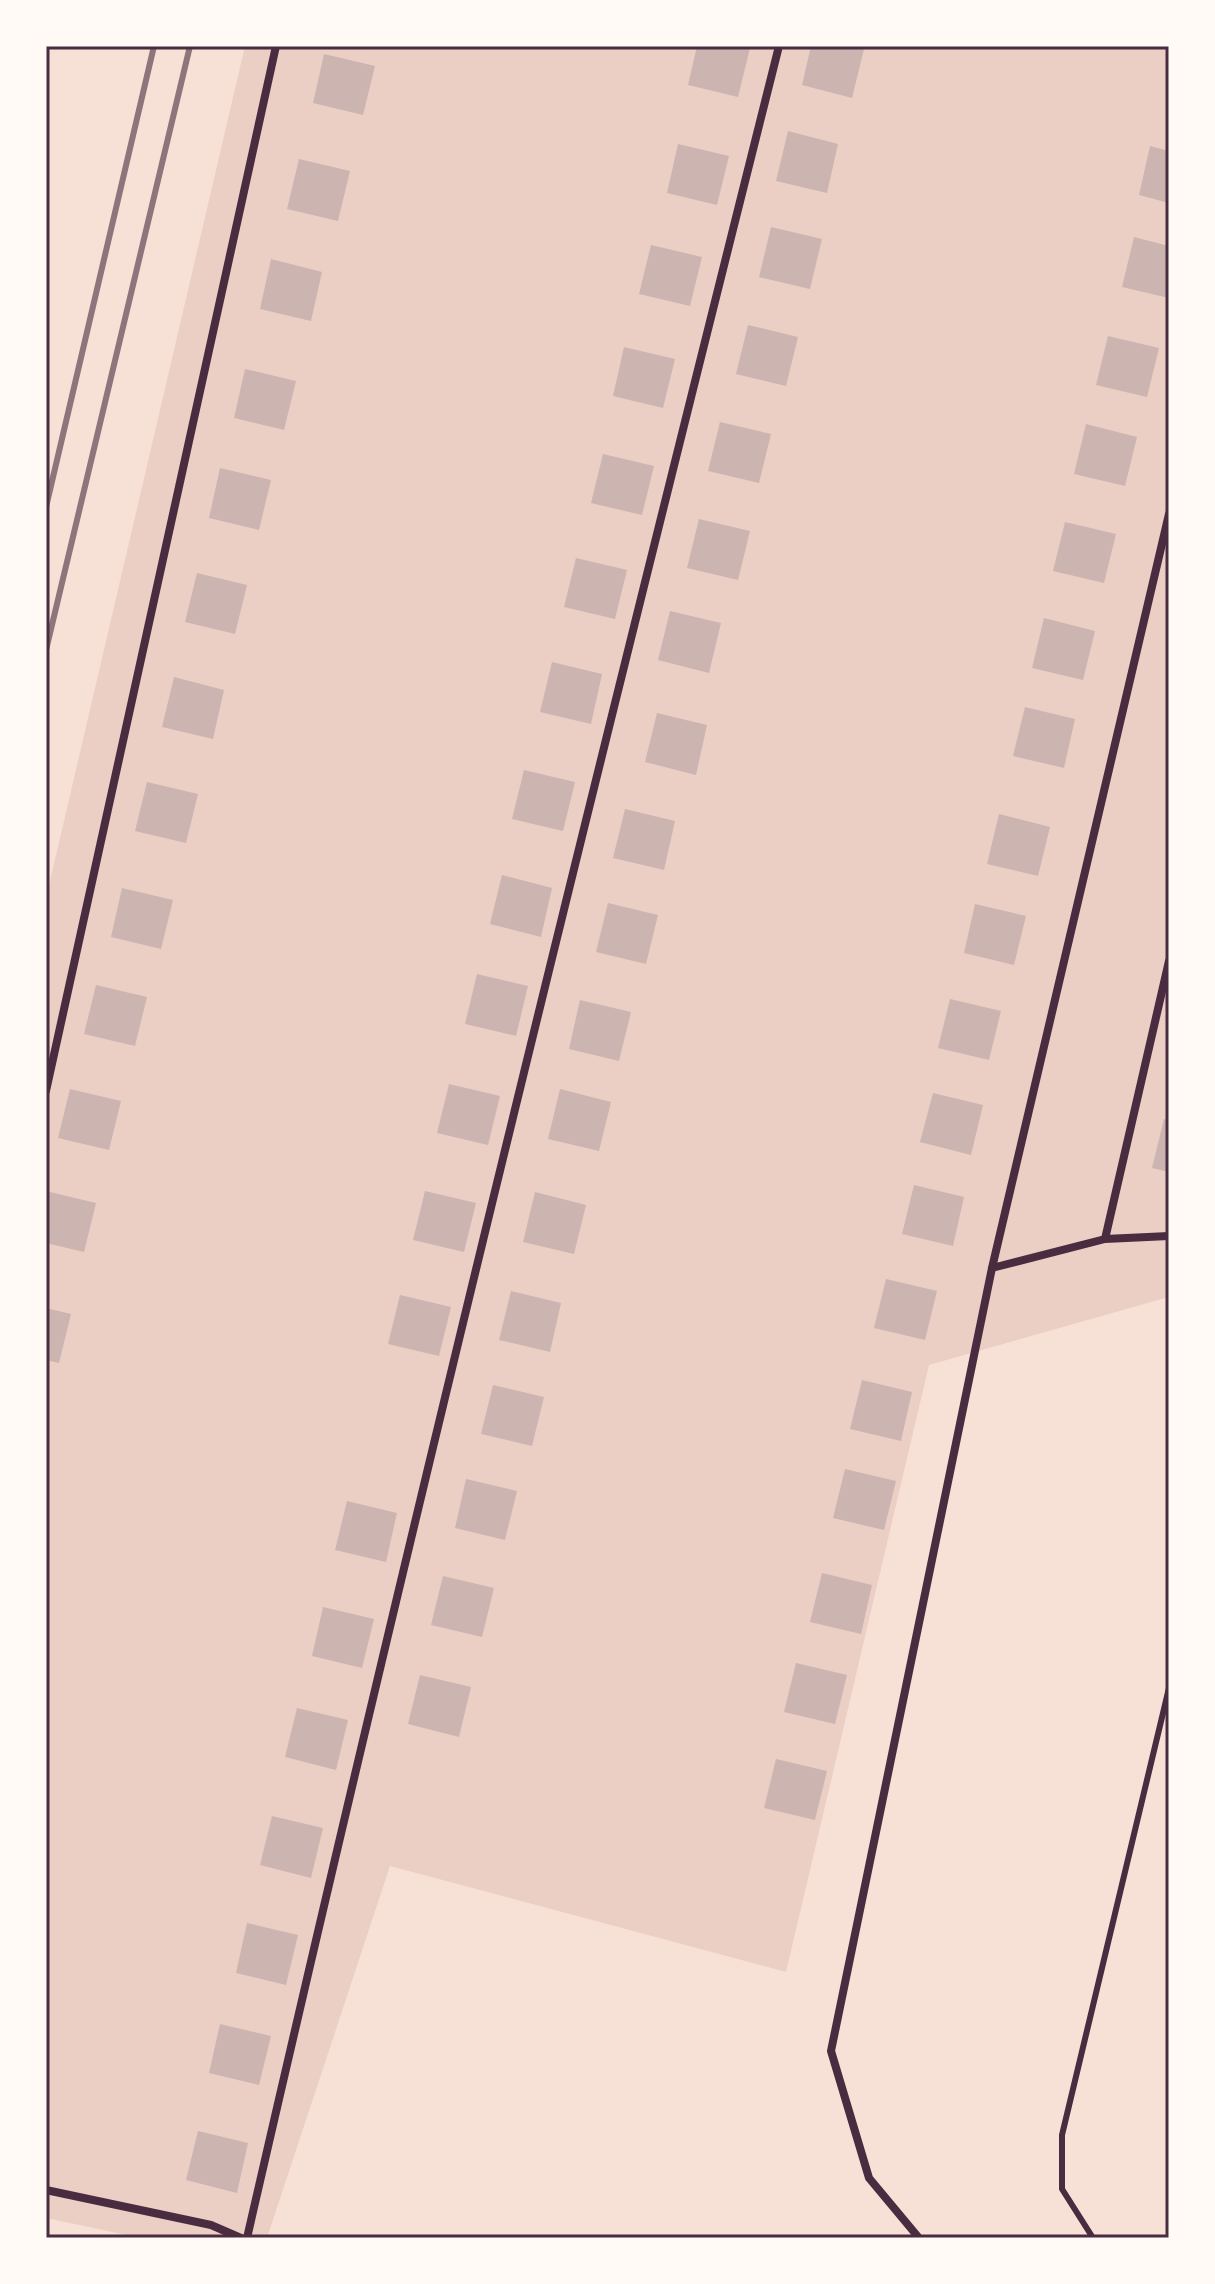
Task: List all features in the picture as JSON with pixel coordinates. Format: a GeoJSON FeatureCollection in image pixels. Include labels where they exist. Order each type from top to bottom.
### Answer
{"type":"FeatureCollection","features":[{"type":"Feature","properties":{"kind":"street"},"geometry":{"type":"LineString","coordinates":[[46,1091],[276,46]]}},
{"type":"Feature","properties":{"kind":"street"},"geometry":{"type":"LineString","coordinates":[[46,2190],[211,2225],[244,2238],[350,1788],[779,46]]}},
{"type":"Feature","properties":{"kind":"street"},"geometry":{"type":"LineString","coordinates":[[919,2238],[869,2178],[831,2051],[992,1268],[1169,514]]}},
{"type":"Feature","properties":{"kind":"street"},"geometry":{"type":"LineString","coordinates":[[1105,1239],[1169,961]]}},
{"type":"Feature","properties":{"kind":"street"},"geometry":{"type":"LineString","coordinates":[[992,1268],[1105,1239],[1169,1236]]}},
{"type":"Feature","properties":{"kind":"lane"},"geometry":{"type":"LineString","coordinates":[[1093,2238],[1062,2189],[1062,2135],[1169,1688]]}},
{"type":"Feature","properties":{"kind":"shaded area"},"geometry":{"type":"Polygon","coordinates":[[[245,46],[1169,46],[1169,1297],[929,1365],[786,1972],[390,1866],[267,2238],[141,2238],[46,2218],[46,898],[245,46]]]}},
{"type":"Feature","properties":{"kind":"building"},"geometry":{"type":"Polygon","coordinates":[[[697,46],[750,48],[738,97],[688,85],[697,46]]]}},
{"type":"Feature","properties":{"kind":"building"},"geometry":{"type":"Polygon","coordinates":[[[811,46],[864,49],[852,98],[802,85],[811,46]]]}},
{"type":"Feature","properties":{"kind":"building"},"geometry":{"type":"Polygon","coordinates":[[[324,54],[375,66],[363,115],[313,103],[324,54]]]}},
{"type":"Feature","properties":{"kind":"building"},"geometry":{"type":"Polygon","coordinates":[[[788,131],[838,144],[827,193],[776,181],[788,131]]]}},
{"type":"Feature","properties":{"kind":"building"},"geometry":{"type":"Polygon","coordinates":[[[678,144],[729,156],[717,205],[667,193],[678,144]]]}},
{"type":"Feature","properties":{"kind":"building"},"geometry":{"type":"Polygon","coordinates":[[[1150,146],[1169,151],[1169,203],[1139,195],[1150,146]]]}},
{"type":"Feature","properties":{"kind":"building"},"geometry":{"type":"Polygon","coordinates":[[[299,159],[350,171],[338,221],[287,209],[299,159]]]}},
{"type":"Feature","properties":{"kind":"building"},"geometry":{"type":"Polygon","coordinates":[[[771,227],[822,239],[810,289],[759,277],[771,227]]]}},
{"type":"Feature","properties":{"kind":"building"},"geometry":{"type":"Polygon","coordinates":[[[1134,237],[1169,246],[1169,298],[1122,287],[1134,237]]]}},
{"type":"Feature","properties":{"kind":"building"},"geometry":{"type":"Polygon","coordinates":[[[651,245],[702,257],[690,306],[639,294],[651,245]]]}},
{"type":"Feature","properties":{"kind":"building"},"geometry":{"type":"Polygon","coordinates":[[[271,259],[322,272],[311,321],[260,309],[271,259]]]}},
{"type":"Feature","properties":{"kind":"building"},"geometry":{"type":"Polygon","coordinates":[[[748,325],[798,337],[786,386],[736,374],[748,325]]]}},
{"type":"Feature","properties":{"kind":"building"},"geometry":{"type":"Polygon","coordinates":[[[1108,336],[1159,348],[1147,397],[1096,385],[1108,336]]]}},
{"type":"Feature","properties":{"kind":"building"},"geometry":{"type":"Polygon","coordinates":[[[624,347],[675,359],[663,408],[613,396],[624,347]]]}},
{"type":"Feature","properties":{"kind":"building"},"geometry":{"type":"Polygon","coordinates":[[[245,369],[296,381],[284,430],[234,418],[245,369]]]}},
{"type":"Feature","properties":{"kind":"building"},"geometry":{"type":"Polygon","coordinates":[[[720,422],[771,434],[759,483],[708,471],[720,422]]]}},
{"type":"Feature","properties":{"kind":"building"},"geometry":{"type":"Polygon","coordinates":[[[1086,424],[1137,437],[1125,486],[1074,474],[1086,424]]]}},
{"type":"Feature","properties":{"kind":"building"},"geometry":{"type":"Polygon","coordinates":[[[603,454],[654,466],[642,515],[591,503],[603,454]]]}},
{"type":"Feature","properties":{"kind":"building"},"geometry":{"type":"Polygon","coordinates":[[[220,468],[271,480],[259,530],[209,518],[220,468]]]}},
{"type":"Feature","properties":{"kind":"building"},"geometry":{"type":"Polygon","coordinates":[[[699,519],[750,531],[738,580],[687,568],[699,519]]]}},
{"type":"Feature","properties":{"kind":"building"},"geometry":{"type":"Polygon","coordinates":[[[1065,522],[1116,534],[1104,583],[1053,571],[1065,522]]]}},
{"type":"Feature","properties":{"kind":"building"},"geometry":{"type":"Polygon","coordinates":[[[576,558],[627,570],[615,619],[564,607],[576,558]]]}},
{"type":"Feature","properties":{"kind":"building"},"geometry":{"type":"Polygon","coordinates":[[[197,573],[247,585],[235,634],[185,622],[197,573]]]}},
{"type":"Feature","properties":{"kind":"building"},"geometry":{"type":"Polygon","coordinates":[[[670,611],[721,623],[709,673],[658,660],[670,611]]]}},
{"type":"Feature","properties":{"kind":"building"},"geometry":{"type":"Polygon","coordinates":[[[1044,618],[1095,631],[1083,680],[1032,668],[1044,618]]]}},
{"type":"Feature","properties":{"kind":"building"},"geometry":{"type":"Polygon","coordinates":[[[552,662],[602,674],[591,724],[540,712],[552,662]]]}},
{"type":"Feature","properties":{"kind":"building"},"geometry":{"type":"Polygon","coordinates":[[[174,677],[224,690],[213,739],[162,727],[174,677]]]}},
{"type":"Feature","properties":{"kind":"building"},"geometry":{"type":"Polygon","coordinates":[[[1025,707],[1075,719],[1064,768],[1013,756],[1025,707]]]}},
{"type":"Feature","properties":{"kind":"building"},"geometry":{"type":"Polygon","coordinates":[[[657,713],[707,725],[696,775],[645,762],[657,713]]]}},
{"type":"Feature","properties":{"kind":"building"},"geometry":{"type":"Polygon","coordinates":[[[524,770],[575,782],[563,831],[512,819],[524,770]]]}},
{"type":"Feature","properties":{"kind":"building"},"geometry":{"type":"Polygon","coordinates":[[[147,782],[198,794],[186,843],[135,831],[147,782]]]}},
{"type":"Feature","properties":{"kind":"building"},"geometry":{"type":"Polygon","coordinates":[[[625,809],[675,821],[664,870],[613,858],[625,809]]]}},
{"type":"Feature","properties":{"kind":"building"},"geometry":{"type":"Polygon","coordinates":[[[999,814],[1050,827],[1038,876],[987,864],[999,814]]]}},
{"type":"Feature","properties":{"kind":"building"},"geometry":{"type":"Polygon","coordinates":[[[502,875],[552,888],[541,937],[490,924],[502,875]]]}},
{"type":"Feature","properties":{"kind":"building"},"geometry":{"type":"Polygon","coordinates":[[[122,888],[173,900],[161,949],[111,937],[122,888]]]}},
{"type":"Feature","properties":{"kind":"building"},"geometry":{"type":"Polygon","coordinates":[[[608,903],[658,915],[646,964],[596,952],[608,903]]]}},
{"type":"Feature","properties":{"kind":"building"},"geometry":{"type":"Polygon","coordinates":[[[975,904],[1026,916],[1014,965],[964,953],[975,904]]]}},
{"type":"Feature","properties":{"kind":"building"},"geometry":{"type":"Polygon","coordinates":[[[477,974],[528,986],[516,1036],[465,1024],[477,974]]]}},
{"type":"Feature","properties":{"kind":"building"},"geometry":{"type":"Polygon","coordinates":[[[96,985],[147,997],[135,1046],[84,1034],[96,985]]]}},
{"type":"Feature","properties":{"kind":"building"},"geometry":{"type":"Polygon","coordinates":[[[950,999],[1001,1011],[989,1060],[938,1048],[950,999]]]}},
{"type":"Feature","properties":{"kind":"building"},"geometry":{"type":"Polygon","coordinates":[[[580,1000],[631,1012],[619,1061],[569,1049],[580,1000]]]}},
{"type":"Feature","properties":{"kind":"building"},"geometry":{"type":"Polygon","coordinates":[[[449,1084],[500,1096],[488,1145],[437,1133],[449,1084]]]}},
{"type":"Feature","properties":{"kind":"building"},"geometry":{"type":"Polygon","coordinates":[[[70,1089],[121,1101],[109,1150],[58,1138],[70,1089]]]}},
{"type":"Feature","properties":{"kind":"building"},"geometry":{"type":"Polygon","coordinates":[[[560,1089],[611,1102],[599,1151],[548,1139],[560,1089]]]}},
{"type":"Feature","properties":{"kind":"building"},"geometry":{"type":"Polygon","coordinates":[[[933,1093],[983,1105],[971,1155],[920,1142],[933,1093]]]}},
{"type":"Feature","properties":{"kind":"building"},"geometry":{"type":"Polygon","coordinates":[[[1164,1119],[1169,1120],[1169,1172],[1152,1168],[1164,1119]]]}},
{"type":"Feature","properties":{"kind":"building"},"geometry":{"type":"Polygon","coordinates":[[[914,1185],[964,1197],[953,1246],[902,1234],[914,1185]]]}},
{"type":"Feature","properties":{"kind":"building"},"geometry":{"type":"Polygon","coordinates":[[[46,1191],[96,1203],[84,1252],[46,1243],[46,1191]]]}},
{"type":"Feature","properties":{"kind":"building"},"geometry":{"type":"Polygon","coordinates":[[[425,1191],[476,1203],[464,1252],[413,1240],[425,1191]]]}},
{"type":"Feature","properties":{"kind":"building"},"geometry":{"type":"Polygon","coordinates":[[[535,1192],[586,1205],[574,1254],[523,1242],[535,1192]]]}},
{"type":"Feature","properties":{"kind":"building"},"geometry":{"type":"Polygon","coordinates":[[[886,1279],[937,1291],[925,1340],[874,1328],[886,1279]]]}},
{"type":"Feature","properties":{"kind":"building"},"geometry":{"type":"Polygon","coordinates":[[[511,1291],[561,1303],[550,1352],[499,1340],[511,1291]]]}},
{"type":"Feature","properties":{"kind":"building"},"geometry":{"type":"Polygon","coordinates":[[[400,1295],[451,1307],[439,1356],[388,1344],[400,1295]]]}},
{"type":"Feature","properties":{"kind":"building"},"geometry":{"type":"Polygon","coordinates":[[[46,1308],[71,1314],[59,1363],[46,1360],[46,1308]]]}},
{"type":"Feature","properties":{"kind":"building"},"geometry":{"type":"Polygon","coordinates":[[[862,1380],[912,1392],[901,1441],[850,1429],[862,1380]]]}},
{"type":"Feature","properties":{"kind":"building"},"geometry":{"type":"Polygon","coordinates":[[[493,1385],[544,1397],[532,1446],[481,1434],[493,1385]]]}},
{"type":"Feature","properties":{"kind":"building"},"geometry":{"type":"Polygon","coordinates":[[[845,1469],[896,1481],[884,1530],[833,1518],[845,1469]]]}},
{"type":"Feature","properties":{"kind":"building"},"geometry":{"type":"Polygon","coordinates":[[[466,1479],[517,1491],[505,1540],[455,1528],[466,1479]]]}},
{"type":"Feature","properties":{"kind":"building"},"geometry":{"type":"Polygon","coordinates":[[[347,1501],[397,1513],[386,1562],[335,1550],[347,1501]]]}},
{"type":"Feature","properties":{"kind":"building"},"geometry":{"type":"Polygon","coordinates":[[[822,1573],[872,1585],[861,1634],[810,1622],[822,1573]]]}},
{"type":"Feature","properties":{"kind":"building"},"geometry":{"type":"Polygon","coordinates":[[[443,1576],[494,1588],[482,1637],[431,1625],[443,1576]]]}},
{"type":"Feature","properties":{"kind":"building"},"geometry":{"type":"Polygon","coordinates":[[[323,1607],[374,1619],[362,1668],[312,1656],[323,1607]]]}},
{"type":"Feature","properties":{"kind":"building"},"geometry":{"type":"Polygon","coordinates":[[[796,1663],[847,1675],[835,1724],[784,1712],[796,1663]]]}},
{"type":"Feature","properties":{"kind":"building"},"geometry":{"type":"Polygon","coordinates":[[[420,1675],[471,1687],[459,1737],[408,1724],[420,1675]]]}},
{"type":"Feature","properties":{"kind":"building"},"geometry":{"type":"Polygon","coordinates":[[[297,1708],[348,1720],[336,1770],[285,1757],[297,1708]]]}},
{"type":"Feature","properties":{"kind":"building"},"geometry":{"type":"Polygon","coordinates":[[[776,1759],[827,1771],[815,1820],[764,1808],[776,1759]]]}},
{"type":"Feature","properties":{"kind":"building"},"geometry":{"type":"Polygon","coordinates":[[[272,1816],[323,1828],[311,1878],[260,1865],[272,1816]]]}},
{"type":"Feature","properties":{"kind":"building"},"geometry":{"type":"Polygon","coordinates":[[[247,1923],[298,1935],[286,1985],[236,1973],[247,1923]]]}},
{"type":"Feature","properties":{"kind":"building"},"geometry":{"type":"Polygon","coordinates":[[[220,2024],[271,2036],[259,2085],[209,2073],[220,2024]]]}},
{"type":"Feature","properties":{"kind":"building"},"geometry":{"type":"Polygon","coordinates":[[[198,2131],[248,2143],[237,2193],[186,2180],[198,2131]]]}},
{"type":"Feature","properties":{"kind":"railway"},"geometry":{"type":"LineString","coordinates":[[46,507],[154,46]]}},
{"type":"Feature","properties":{"kind":"railway"},"geometry":{"type":"LineString","coordinates":[[46,650],[190,46]]}}]}
